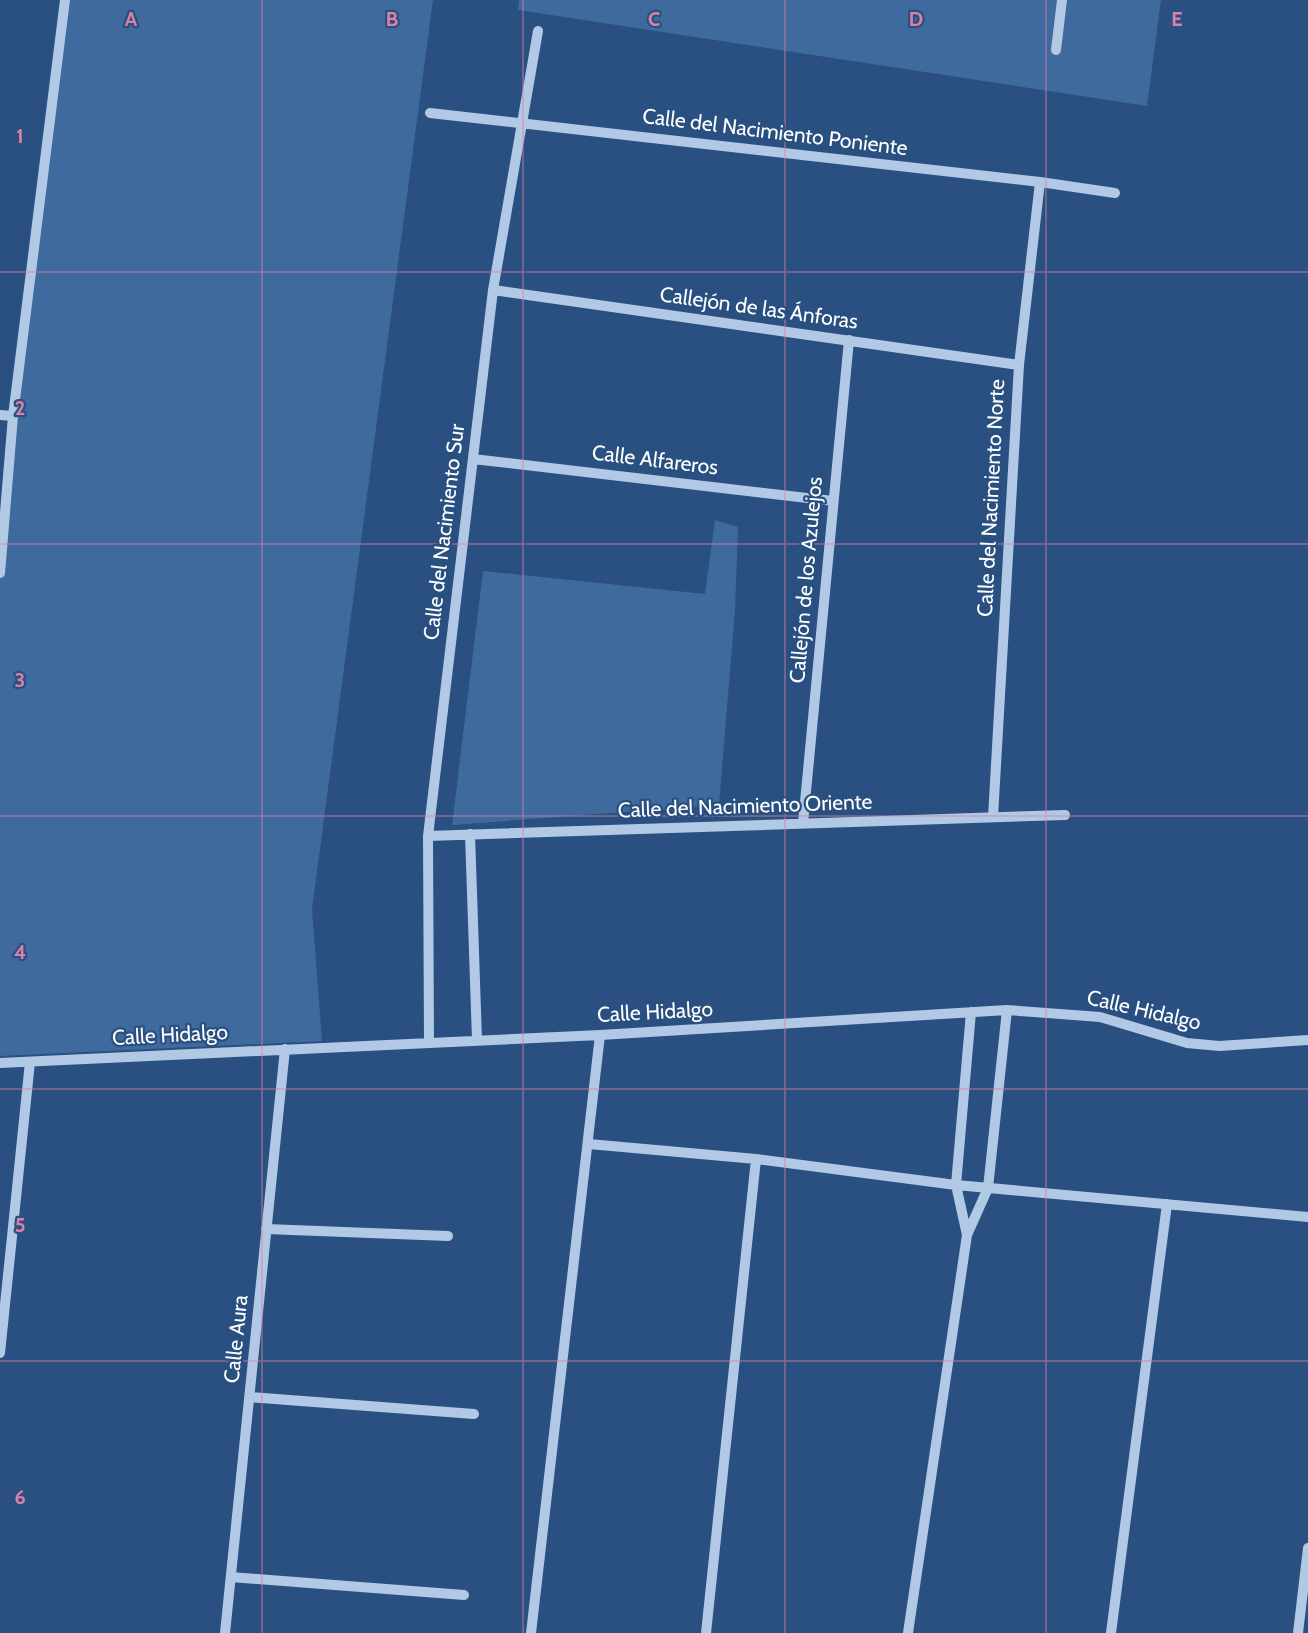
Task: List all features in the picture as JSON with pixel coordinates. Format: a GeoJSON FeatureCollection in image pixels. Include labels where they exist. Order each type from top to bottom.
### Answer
{"type":"FeatureCollection","features":[{"type":"Feature","properties":{"kind":"street"},"geometry":{"type":"LineString","coordinates":[[0,573],[4,454],[13,416],[65,0]]}},
{"type":"Feature","properties":{"kind":"street"},"geometry":{"type":"LineString","coordinates":[[1056,50],[1062,0]]}},
{"type":"Feature","properties":{"kind":"street","name":"Calle del Nacimiento Sur"},"geometry":{"type":"LineString","coordinates":[[429,1042],[428,836],[493,290],[538,31]]}},
{"type":"Feature","properties":{"kind":"street","name":"Calle del Nacimiento Poniente"},"geometry":{"type":"LineString","coordinates":[[430,113],[1040,182],[1114,193]]}},
{"type":"Feature","properties":{"kind":"street","name":"Calle del Nacimiento Norte"},"geometry":{"type":"LineString","coordinates":[[993,817],[1019,365],[1040,182]]}},
{"type":"Feature","properties":{"kind":"street","name":"Callejón de las Ánforas"},"geometry":{"type":"LineString","coordinates":[[493,290],[1019,365]]}},
{"type":"Feature","properties":{"kind":"street","name":"Callejón de los Azulejos"},"geometry":{"type":"LineString","coordinates":[[803,823],[849,340]]}},
{"type":"Feature","properties":{"kind":"street"},"geometry":{"type":"LineString","coordinates":[[0,415],[13,416]]}},
{"type":"Feature","properties":{"kind":"street","name":"Calle Alfareros"},"geometry":{"type":"LineString","coordinates":[[473,459],[833,501]]}},
{"type":"Feature","properties":{"kind":"street","name":"Calle del Nacimiento Oriente"},"geometry":{"type":"LineString","coordinates":[[428,836],[1065,815]]}},
{"type":"Feature","properties":{"kind":"street"},"geometry":{"type":"LineString","coordinates":[[470,834],[477,1040]]}},
{"type":"Feature","properties":{"kind":"street"},"geometry":{"type":"LineString","coordinates":[[908,1633],[967,1235],[988,1188],[1007,1010]]}},
{"type":"Feature","properties":{"kind":"street","name":"Calle Hidalgo"},"geometry":{"type":"LineString","coordinates":[[0,1063],[600,1035],[1007,1010],[1101,1017],[1187,1042],[1219,1046],[1308,1040]]}},
{"type":"Feature","properties":{"kind":"street"},"geometry":{"type":"LineString","coordinates":[[967,1235],[956,1185],[971,1012]]}},
{"type":"Feature","properties":{"kind":"street"},"geometry":{"type":"LineString","coordinates":[[531,1633],[600,1035]]}},
{"type":"Feature","properties":{"kind":"street","name":"Calle Aura"},"geometry":{"type":"LineString","coordinates":[[225,1633],[285,1049]]}},
{"type":"Feature","properties":{"kind":"street"},"geometry":{"type":"LineString","coordinates":[[0,1353],[30,1062]]}},
{"type":"Feature","properties":{"kind":"street"},"geometry":{"type":"LineString","coordinates":[[589,1144],[756,1159],[956,1185],[1308,1217]]}},
{"type":"Feature","properties":{"kind":"street"},"geometry":{"type":"LineString","coordinates":[[706,1633],[756,1159]]}},
{"type":"Feature","properties":{"kind":"street"},"geometry":{"type":"LineString","coordinates":[[1111,1633],[1167,1204]]}},
{"type":"Feature","properties":{"kind":"street"},"geometry":{"type":"LineString","coordinates":[[267,1229],[448,1236]]}},
{"type":"Feature","properties":{"kind":"street"},"geometry":{"type":"LineString","coordinates":[[249,1397],[474,1414]]}},
{"type":"Feature","properties":{"kind":"street"},"geometry":{"type":"LineString","coordinates":[[1298,1633],[1308,1548]]}},
{"type":"Feature","properties":{"kind":"street"},"geometry":{"type":"LineString","coordinates":[[231,1577],[464,1594]]}},
{"type":"Feature","properties":{"kind":"shaded area"},"geometry":{"type":"Polygon","coordinates":[[[62,0],[433,0],[312,909],[322,1041],[0,1056],[0,562],[62,0]]]}},
{"type":"Feature","properties":{"kind":"shaded area"},"geometry":{"type":"Polygon","coordinates":[[[519,0],[1161,0],[1147,106],[518,10],[519,0]]]}},
{"type":"Feature","properties":{"kind":"shaded area"},"geometry":{"type":"Polygon","coordinates":[[[715,520],[738,527],[735,610],[719,805],[452,825],[483,571],[705,594],[715,520]]]}}]}
